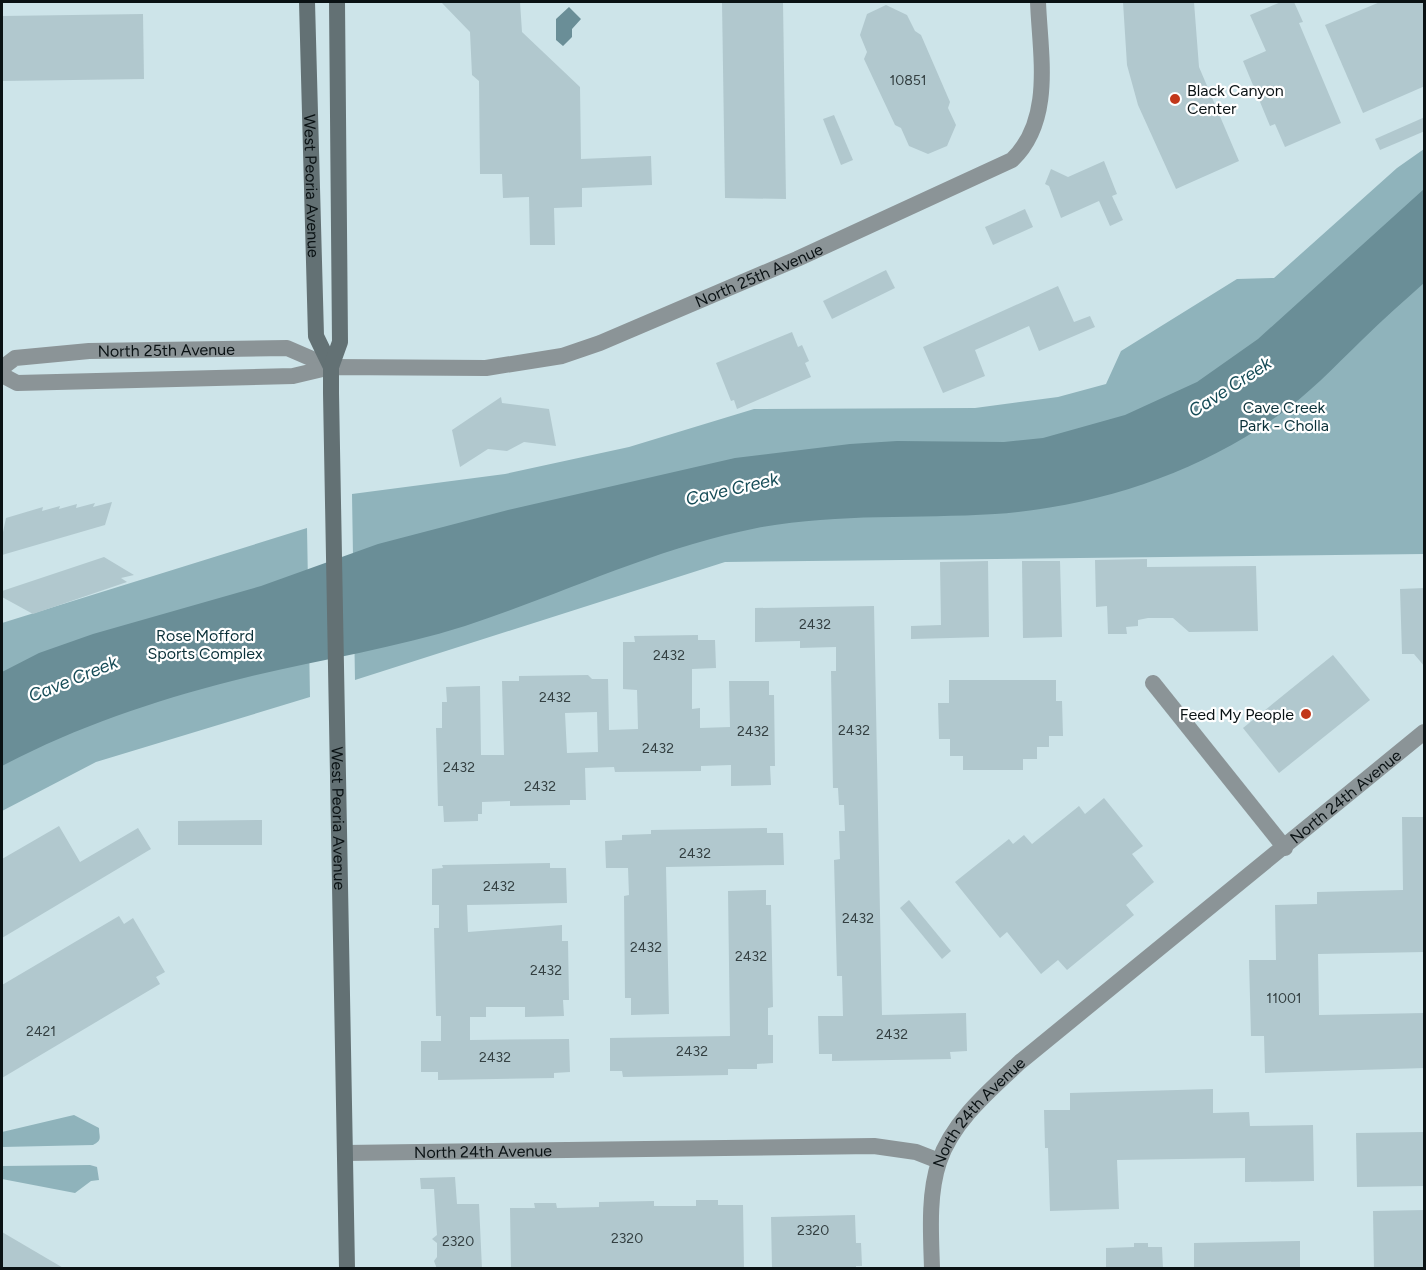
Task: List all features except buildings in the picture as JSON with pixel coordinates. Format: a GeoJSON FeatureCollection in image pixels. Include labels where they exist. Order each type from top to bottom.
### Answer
{"type":"FeatureCollection","features":[{"type":"Feature","properties":{"kind":"main road","name":"West Peoria Avenue"},"geometry":{"type":"LineString","coordinates":[[307,2],[316,336],[331,367]]}},
{"type":"Feature","properties":{"kind":"main road","name":"West Peoria Avenue"},"geometry":{"type":"LineString","coordinates":[[337,2],[340,342],[331,367],[334,666],[347,1269]]}},
{"type":"Feature","properties":{"kind":"street","name":"North 25th Avenue"},"geometry":{"type":"LineString","coordinates":[[2,375],[17,383],[292,376],[331,367],[486,368],[562,356],[600,343],[712,296],[1003,164],[1023,150],[1038,114],[1042,96],[1038,2]]}},
{"type":"Feature","properties":{"kind":"street","name":"North 25th Avenue"},"geometry":{"type":"LineString","coordinates":[[2,368],[15,358],[80,352],[264,348],[287,348],[331,367]]}},
{"type":"Feature","properties":{"kind":"street"},"geometry":{"type":"LineString","coordinates":[[1153,683],[1285,848]]}},
{"type":"Feature","properties":{"kind":"street","name":"North 24th Avenue"},"geometry":{"type":"LineString","coordinates":[[345,1154],[874,1146],[916,1152],[939,1161],[957,1130],[982,1097],[1020,1062],[1425,732]]}},
{"type":"Feature","properties":{"kind":"street"},"geometry":{"type":"LineString","coordinates":[[932,1269],[931,1224],[939,1161]]}},
{"type":"Feature","properties":{"kind":"green space","name":"Cave Creek Park - Cholla"},"geometry":{"type":"Polygon","coordinates":[[[1424,149],[1424,554],[725,562],[355,680],[352,494],[505,474],[629,447],[754,409],[975,408],[1058,397],[1106,384],[1121,351],[1237,279],[1274,278],[1397,168],[1424,149]]]}},
{"type":"Feature","properties":{"kind":"green space","name":"Rose Mofford Sports Complex"},"geometry":{"type":"Polygon","coordinates":[[[307,528],[310,697],[96,762],[2,811],[2,623],[307,528]]]}},
{"type":"Feature","properties":{"kind":"green space"},"geometry":{"type":"Polygon","coordinates":[[[74,1115],[99,1128],[98,1142],[93,1145],[2,1147],[2,1132],[74,1115]]]}},
{"type":"Feature","properties":{"kind":"green space"},"geometry":{"type":"Polygon","coordinates":[[[90,1165],[97,1167],[99,1180],[91,1181],[75,1193],[2,1179],[2,1166],[90,1165]]]}},
{"type":"Feature","properties":{"kind":"water"},"geometry":{"type":"Polygon","coordinates":[[[569,7],[581,19],[572,29],[572,37],[563,46],[556,40],[556,19],[569,7]]]}},
{"type":"Feature","properties":{"kind":"water","name":"Cave Creek"},"geometry":{"type":"Polygon","coordinates":[[[1424,189],[1424,283],[1288,408],[1244,438],[1212,456],[1177,471],[1106,496],[1032,510],[995,514],[817,520],[757,528],[719,537],[646,559],[465,626],[408,642],[291,667],[173,697],[86,728],[2,766],[2,672],[39,653],[93,634],[261,586],[378,544],[508,510],[735,458],[850,444],[897,441],[1004,442],[1043,438],[1125,415],[1197,382],[1258,339],[1424,189]]]}},
{"type":"Feature","properties":{"kind":"place","name":"Black Canyon Center"},"geometry":{"type":"Point","coordinates":[1175,99]}},
{"type":"Feature","properties":{"kind":"place","name":"Feed My People"},"geometry":{"type":"Point","coordinates":[1306,714]}}]}
